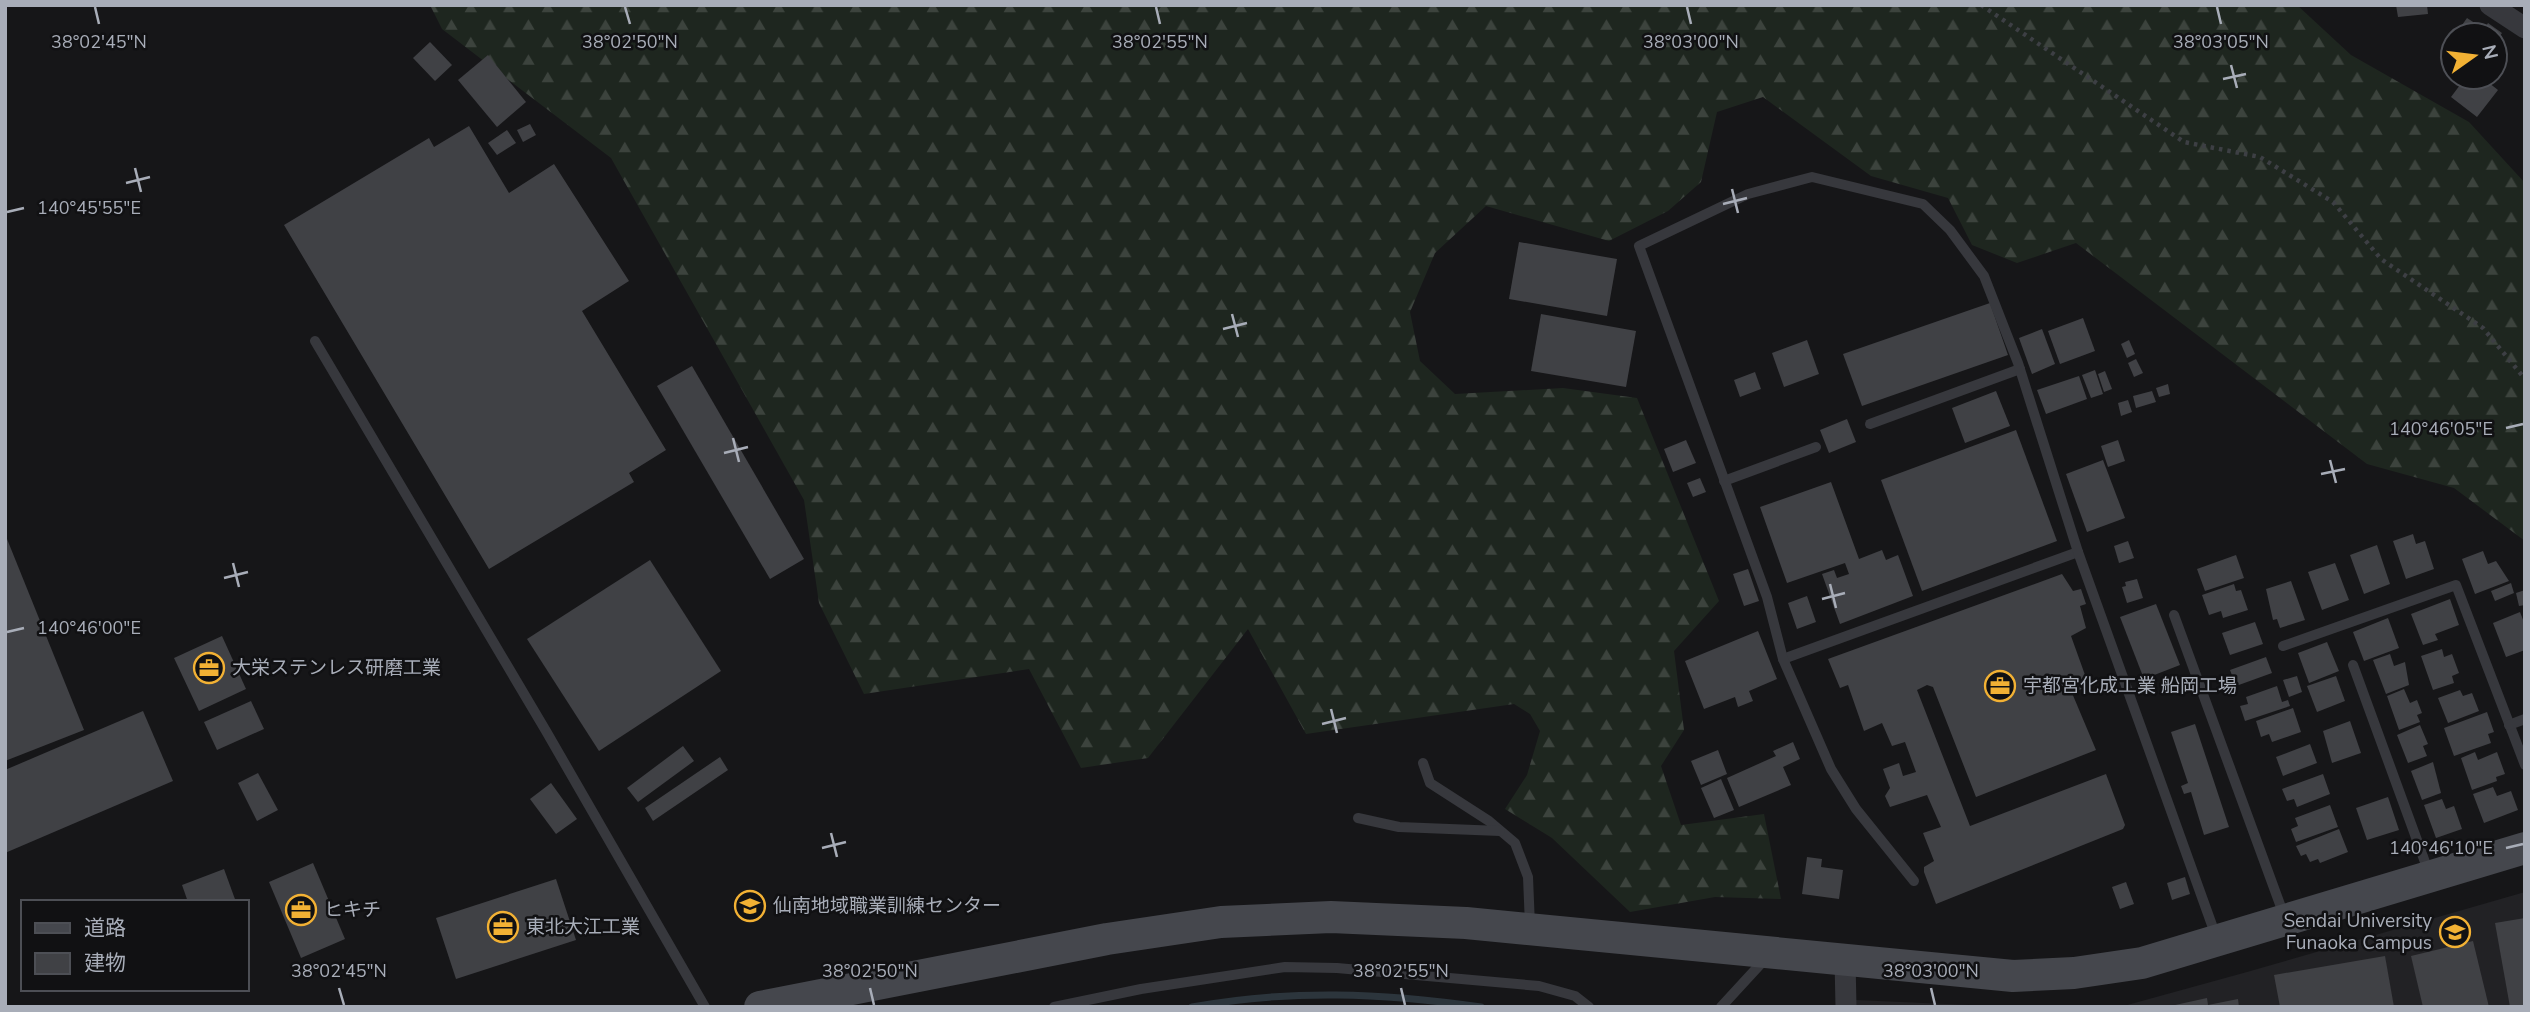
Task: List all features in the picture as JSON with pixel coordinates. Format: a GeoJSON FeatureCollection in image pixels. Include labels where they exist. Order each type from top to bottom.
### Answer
{"type":"FeatureCollection","features":[{"type":"Feature","properties":{"kind":"street"},"geometry":{"type":"LineString","coordinates":[[2490,5],[2525,28]]}},
{"type":"Feature","properties":{"kind":"street"},"geometry":{"type":"LineString","coordinates":[[760,1007],[1107,939],[1221,922],[1331,918],[1530,928],[1770,954],[2013,976],[2074,973],[2142,963],[2525,848]]}},
{"type":"Feature","properties":{"kind":"street"},"geometry":{"type":"LineString","coordinates":[[1845,960],[1846,1007]]}},
{"type":"Feature","properties":{"kind":"lane"},"geometry":{"type":"LineString","coordinates":[[1914,881],[1856,809],[1830,769],[1783,659],[1767,597],[1639,246],[1748,194],[1812,177],[1923,204],[1950,230],[1984,276],[2020,369],[2078,552],[2218,941]]}},
{"type":"Feature","properties":{"kind":"lane"},"geometry":{"type":"LineString","coordinates":[[316,341],[533,708],[705,1007]]}},
{"type":"Feature","properties":{"kind":"lane"},"geometry":{"type":"LineString","coordinates":[[1870,424],[2020,369]]}},
{"type":"Feature","properties":{"kind":"lane"},"geometry":{"type":"LineString","coordinates":[[1724,481],[1816,447]]}},
{"type":"Feature","properties":{"kind":"lane"},"geometry":{"type":"LineString","coordinates":[[1783,659],[2078,552]]}},
{"type":"Feature","properties":{"kind":"lane"},"geometry":{"type":"LineString","coordinates":[[2283,646],[2456,585],[2525,765]]}},
{"type":"Feature","properties":{"kind":"lane"},"geometry":{"type":"LineString","coordinates":[[2174,615],[2286,920]]}},
{"type":"Feature","properties":{"kind":"lane"},"geometry":{"type":"LineString","coordinates":[[2353,665],[2431,877]]}},
{"type":"Feature","properties":{"kind":"lane"},"geometry":{"type":"LineString","coordinates":[[2509,725],[2525,719]]}},
{"type":"Feature","properties":{"kind":"lane"},"geometry":{"type":"LineString","coordinates":[[1423,763],[1430,783],[1515,843],[1528,877],[1530,928]]}},
{"type":"Feature","properties":{"kind":"lane"},"geometry":{"type":"LineString","coordinates":[[1358,818],[1399,827],[1500,831]]}},
{"type":"Feature","properties":{"kind":"lane"},"geometry":{"type":"LineString","coordinates":[[1721,1007],[1770,954]]}},
{"type":"Feature","properties":{"kind":"lane"},"geometry":{"type":"LineString","coordinates":[[1054,1007],[1141,989],[1285,967],[1337,968],[1539,986],[1575,996],[1589,1007]]}},
{"type":"Feature","properties":{"kind":"path"},"geometry":{"type":"LineString","coordinates":[[1981,5],[2183,142],[2260,157],[2333,202],[2381,260],[2483,328],[2525,379]]}},
{"type":"Feature","properties":{"kind":"shaded area","name":"Sendai University Funaoka Campus"},"geometry":{"type":"Polygon","coordinates":[[[2525,892],[2525,1007],[2120,1007],[2247,972],[2525,892]]]}},
{"type":"Feature","properties":{"kind":"shaded area"},"geometry":{"type":"Polygon","coordinates":[[[1856,1000],[2014,1007],[1856,1007],[1856,1000]]]}},
{"type":"Feature","properties":{"kind":"green space"},"geometry":{"type":"Polygon","coordinates":[[[430,5],[2297,5],[2351,55],[2469,122],[2525,183],[2525,541],[2454,488],[2367,464],[2076,243],[2017,263],[1972,245],[1948,198],[1871,176],[1763,97],[1717,112],[1701,182],[1668,211],[1609,241],[1486,206],[1435,253],[1410,312],[1420,361],[1455,394],[1563,388],[1637,398],[1719,601],[1674,651],[1684,730],[1661,766],[1681,825],[1764,814],[1781,899],[1715,897],[1630,912],[1552,838],[1505,809],[1527,775],[1540,731],[1530,714],[1514,704],[1306,734],[1248,629],[1148,758],[1081,768],[1029,669],[864,694],[819,603],[804,500],[611,158],[442,29],[430,5]]]}},
{"type":"Feature","properties":{"kind":"building"},"geometry":{"type":"Polygon","coordinates":[[[2396,5],[2427,5],[2428,14],[2398,17],[2396,5]]]}},
{"type":"Feature","properties":{"kind":"building"},"geometry":{"type":"Polygon","coordinates":[[[430,42],[452,65],[435,81],[413,58],[430,42]]]}},
{"type":"Feature","properties":{"kind":"building"},"geometry":{"type":"Polygon","coordinates":[[[488,55],[526,102],[497,127],[458,80],[488,55]]]}},
{"type":"Feature","properties":{"kind":"building"},"geometry":{"type":"Polygon","coordinates":[[[2456,91],[2497,91],[2477,117],[2451,97],[2456,91]]]}},
{"type":"Feature","properties":{"kind":"building"},"geometry":{"type":"Polygon","coordinates":[[[530,124],[536,135],[523,142],[517,130],[530,124]]]}},
{"type":"Feature","properties":{"kind":"building"},"geometry":{"type":"Polygon","coordinates":[[[469,126],[509,193],[554,164],[629,281],[582,311],[666,450],[629,473],[634,482],[489,569],[284,225],[429,138],[434,147],[469,126]]]}},
{"type":"Feature","properties":{"kind":"building"},"geometry":{"type":"Polygon","coordinates":[[[507,130],[516,143],[497,155],[488,143],[507,130]]]}},
{"type":"Feature","properties":{"kind":"building"},"geometry":{"type":"Polygon","coordinates":[[[1519,242],[1617,259],[1607,316],[1509,299],[1519,242]]]}},
{"type":"Feature","properties":{"kind":"building"},"geometry":{"type":"Polygon","coordinates":[[[1990,303],[2008,355],[1862,406],[1843,354],[1990,303]]]}},
{"type":"Feature","properties":{"kind":"building"},"geometry":{"type":"Polygon","coordinates":[[[1541,314],[1636,331],[1626,387],[1531,371],[1541,314]]]}},
{"type":"Feature","properties":{"kind":"building"},"geometry":{"type":"Polygon","coordinates":[[[2083,318],[2095,351],[2060,364],[2048,331],[2083,318]]]}},
{"type":"Feature","properties":{"kind":"building"},"geometry":{"type":"Polygon","coordinates":[[[2042,329],[2055,364],[2032,374],[2019,338],[2042,329]]]}},
{"type":"Feature","properties":{"kind":"building"},"geometry":{"type":"Polygon","coordinates":[[[1807,340],[1819,374],[1784,387],[1772,353],[1807,340]]]}},
{"type":"Feature","properties":{"kind":"building"},"geometry":{"type":"Polygon","coordinates":[[[2129,340],[2135,354],[2127,358],[2121,344],[2129,340]]]}},
{"type":"Feature","properties":{"kind":"building"},"geometry":{"type":"Polygon","coordinates":[[[2136,359],[2143,373],[2134,377],[2128,363],[2136,359]]]}},
{"type":"Feature","properties":{"kind":"building"},"geometry":{"type":"Polygon","coordinates":[[[692,366],[804,559],[770,579],[657,386],[692,366]]]}},
{"type":"Feature","properties":{"kind":"building"},"geometry":{"type":"Polygon","coordinates":[[[2095,370],[2103,394],[2091,398],[2082,375],[2095,370]]]}},
{"type":"Feature","properties":{"kind":"building"},"geometry":{"type":"Polygon","coordinates":[[[2105,371],[2112,389],[2104,392],[2098,374],[2105,371]]]}},
{"type":"Feature","properties":{"kind":"building"},"geometry":{"type":"Polygon","coordinates":[[[1755,372],[1761,389],[1740,397],[1734,380],[1755,372]]]}},
{"type":"Feature","properties":{"kind":"building"},"geometry":{"type":"Polygon","coordinates":[[[2079,376],[2087,399],[2046,414],[2037,390],[2079,376]]]}},
{"type":"Feature","properties":{"kind":"building"},"geometry":{"type":"Polygon","coordinates":[[[2168,384],[2170,394],[2159,397],[2156,388],[2168,384]]]}},
{"type":"Feature","properties":{"kind":"building"},"geometry":{"type":"Polygon","coordinates":[[[1996,391],[2010,426],[1965,443],[1952,408],[1996,391]]]}},
{"type":"Feature","properties":{"kind":"building"},"geometry":{"type":"Polygon","coordinates":[[[2152,391],[2156,402],[2136,408],[2133,396],[2152,391]]]}},
{"type":"Feature","properties":{"kind":"building"},"geometry":{"type":"Polygon","coordinates":[[[2128,400],[2132,412],[2121,416],[2118,403],[2128,400]]]}},
{"type":"Feature","properties":{"kind":"building"},"geometry":{"type":"Polygon","coordinates":[[[1847,419],[1856,442],[1829,453],[1820,430],[1847,419]]]}},
{"type":"Feature","properties":{"kind":"building"},"geometry":{"type":"Polygon","coordinates":[[[2016,430],[2057,541],[1922,591],[1881,480],[2016,430]]]}},
{"type":"Feature","properties":{"kind":"building"},"geometry":{"type":"Polygon","coordinates":[[[1686,440],[1696,463],[1673,472],[1664,449],[1686,440]]]}},
{"type":"Feature","properties":{"kind":"building"},"geometry":{"type":"Polygon","coordinates":[[[2118,440],[2125,461],[2108,467],[2101,446],[2118,440]]]}},
{"type":"Feature","properties":{"kind":"building"},"geometry":{"type":"Polygon","coordinates":[[[2103,460],[2125,518],[2087,532],[2066,474],[2103,460]]]}},
{"type":"Feature","properties":{"kind":"building"},"geometry":{"type":"Polygon","coordinates":[[[1700,478],[1706,492],[1693,497],[1687,483],[1700,478]]]}},
{"type":"Feature","properties":{"kind":"building"},"geometry":{"type":"Polygon","coordinates":[[[1831,482],[1859,559],[1882,550],[1886,560],[1898,555],[1913,596],[1840,624],[1822,574],[1834,570],[1837,578],[1849,574],[1845,563],[1787,583],[1760,507],[1831,482]]]}},
{"type":"Feature","properties":{"kind":"building"},"geometry":{"type":"Polygon","coordinates":[[[5,534],[84,730],[5,761],[5,534]]]}},
{"type":"Feature","properties":{"kind":"building"},"geometry":{"type":"Polygon","coordinates":[[[2413,534],[2416,544],[2425,541],[2434,569],[2406,579],[2393,541],[2413,534]]]}},
{"type":"Feature","properties":{"kind":"building"},"geometry":{"type":"Polygon","coordinates":[[[2128,541],[2134,558],[2119,563],[2114,546],[2128,541]]]}},
{"type":"Feature","properties":{"kind":"building"},"geometry":{"type":"Polygon","coordinates":[[[2377,545],[2390,584],[2364,594],[2350,555],[2377,545]]]}},
{"type":"Feature","properties":{"kind":"building"},"geometry":{"type":"Polygon","coordinates":[[[2483,551],[2488,564],[2496,561],[2509,581],[2475,594],[2462,559],[2483,551]]]}},
{"type":"Feature","properties":{"kind":"building"},"geometry":{"type":"Polygon","coordinates":[[[2236,555],[2244,578],[2205,591],[2197,569],[2236,555]]]}},
{"type":"Feature","properties":{"kind":"building"},"geometry":{"type":"Polygon","coordinates":[[[650,560],[721,671],[599,751],[527,639],[650,560]]]}},
{"type":"Feature","properties":{"kind":"building"},"geometry":{"type":"Polygon","coordinates":[[[2335,563],[2349,600],[2322,610],[2308,572],[2335,563]]]}},
{"type":"Feature","properties":{"kind":"building"},"geometry":{"type":"Polygon","coordinates":[[[1748,569],[1759,601],[1744,606],[1733,574],[1748,569]]]}},
{"type":"Feature","properties":{"kind":"building"},"geometry":{"type":"Polygon","coordinates":[[[2062,574],[2073,591],[2081,589],[2086,604],[2080,606],[2086,628],[2071,636],[2089,686],[2072,693],[2096,750],[1976,797],[1933,687],[1927,685],[1917,690],[1970,826],[2106,774],[2125,825],[2123,829],[1936,904],[1924,872],[1924,867],[1934,861],[1923,833],[1941,827],[1927,795],[1890,807],[1885,796],[1890,788],[1883,769],[1899,763],[1903,776],[1916,772],[1905,742],[1892,746],[1882,723],[1864,731],[1848,685],[1840,688],[1828,659],[2062,574]]]}},
{"type":"Feature","properties":{"kind":"building"},"geometry":{"type":"Polygon","coordinates":[[[2137,579],[2143,598],[2127,603],[2122,587],[2126,586],[2125,582],[2137,579]]]}},
{"type":"Feature","properties":{"kind":"building"},"geometry":{"type":"Polygon","coordinates":[[[2291,581],[2305,620],[2280,628],[2277,619],[2273,620],[2266,589],[2291,581]]]}},
{"type":"Feature","properties":{"kind":"building"},"geometry":{"type":"Polygon","coordinates":[[[2511,583],[2514,593],[2495,601],[2491,591],[2511,583]]]}},
{"type":"Feature","properties":{"kind":"building"},"geometry":{"type":"Polygon","coordinates":[[[2234,584],[2236,591],[2241,590],[2248,610],[2223,618],[2221,611],[2209,615],[2202,595],[2234,584]]]}},
{"type":"Feature","properties":{"kind":"building"},"geometry":{"type":"Polygon","coordinates":[[[2525,590],[2525,605],[2519,606],[2516,593],[2525,590]]]}},
{"type":"Feature","properties":{"kind":"building"},"geometry":{"type":"Polygon","coordinates":[[[1807,596],[1816,622],[1797,629],[1788,603],[1807,596]]]}},
{"type":"Feature","properties":{"kind":"building"},"geometry":{"type":"Polygon","coordinates":[[[2450,599],[2459,625],[2435,634],[2438,640],[2423,645],[2411,614],[2450,599]]]}},
{"type":"Feature","properties":{"kind":"building"},"geometry":{"type":"Polygon","coordinates":[[[2156,604],[2180,665],[2144,679],[2120,617],[2156,604]]]}},
{"type":"Feature","properties":{"kind":"building"},"geometry":{"type":"Polygon","coordinates":[[[2520,612],[2525,625],[2525,650],[2506,657],[2493,623],[2520,612]]]}},
{"type":"Feature","properties":{"kind":"building"},"geometry":{"type":"Polygon","coordinates":[[[2388,618],[2399,648],[2364,661],[2353,632],[2388,618]]]}},
{"type":"Feature","properties":{"kind":"building"},"geometry":{"type":"Polygon","coordinates":[[[2255,622],[2263,644],[2230,655],[2222,633],[2255,622]]]}},
{"type":"Feature","properties":{"kind":"building"},"geometry":{"type":"Polygon","coordinates":[[[1758,631],[1777,679],[1749,691],[1753,701],[1738,707],[1735,697],[1704,709],[1685,661],[1758,631]]]}},
{"type":"Feature","properties":{"kind":"building"},"geometry":{"type":"Polygon","coordinates":[[[222,636],[246,689],[199,711],[174,658],[222,636]]]}},
{"type":"Feature","properties":{"kind":"building"},"geometry":{"type":"Polygon","coordinates":[[[2327,642],[2339,671],[2309,683],[2298,653],[2327,642]]]}},
{"type":"Feature","properties":{"kind":"building"},"geometry":{"type":"Polygon","coordinates":[[[2442,649],[2444,657],[2452,654],[2459,673],[2452,676],[2454,683],[2433,690],[2421,656],[2442,649]]]}},
{"type":"Feature","properties":{"kind":"building"},"geometry":{"type":"Polygon","coordinates":[[[2390,654],[2394,666],[2405,662],[2409,685],[2386,694],[2373,660],[2390,654]]]}},
{"type":"Feature","properties":{"kind":"building"},"geometry":{"type":"Polygon","coordinates":[[[2266,657],[2272,673],[2236,686],[2230,670],[2266,657]]]}},
{"type":"Feature","properties":{"kind":"building"},"geometry":{"type":"Polygon","coordinates":[[[2297,676],[2302,692],[2289,697],[2283,680],[2297,676]]]}},
{"type":"Feature","properties":{"kind":"building"},"geometry":{"type":"Polygon","coordinates":[[[2336,676],[2345,701],[2317,712],[2307,686],[2336,676]]]}},
{"type":"Feature","properties":{"kind":"building"},"geometry":{"type":"Polygon","coordinates":[[[2277,686],[2282,702],[2288,700],[2290,706],[2245,721],[2240,706],[2248,704],[2246,697],[2277,686]]]}},
{"type":"Feature","properties":{"kind":"building"},"geometry":{"type":"Polygon","coordinates":[[[2404,689],[2410,703],[2417,700],[2422,713],[2417,715],[2420,722],[2399,730],[2387,696],[2404,689]]]}},
{"type":"Feature","properties":{"kind":"building"},"geometry":{"type":"Polygon","coordinates":[[[2460,690],[2463,696],[2472,693],[2479,711],[2448,723],[2438,698],[2460,690]]]}},
{"type":"Feature","properties":{"kind":"building"},"geometry":{"type":"Polygon","coordinates":[[[251,701],[264,729],[217,750],[204,722],[251,701]]]}},
{"type":"Feature","properties":{"kind":"building"},"geometry":{"type":"Polygon","coordinates":[[[2293,708],[2301,732],[2272,742],[2269,734],[2261,737],[2256,721],[2293,708]]]}},
{"type":"Feature","properties":{"kind":"building"},"geometry":{"type":"Polygon","coordinates":[[[143,711],[173,781],[5,853],[5,770],[143,711]]]}},
{"type":"Feature","properties":{"kind":"building"},"geometry":{"type":"Polygon","coordinates":[[[2487,712],[2494,732],[2488,734],[2491,743],[2454,756],[2444,728],[2487,712]]]}},
{"type":"Feature","properties":{"kind":"building"},"geometry":{"type":"Polygon","coordinates":[[[2350,721],[2361,753],[2332,763],[2323,731],[2350,721]]]}},
{"type":"Feature","properties":{"kind":"building"},"geometry":{"type":"Polygon","coordinates":[[[2195,724],[2229,827],[2204,835],[2191,792],[2184,794],[2181,786],[2188,783],[2171,732],[2195,724]]]}},
{"type":"Feature","properties":{"kind":"building"},"geometry":{"type":"Polygon","coordinates":[[[2420,725],[2428,744],[2423,746],[2427,756],[2408,763],[2397,735],[2420,725]]]}},
{"type":"Feature","properties":{"kind":"building"},"geometry":{"type":"Polygon","coordinates":[[[1793,742],[1800,759],[1783,767],[1791,785],[1739,807],[1727,778],[1776,756],[1773,751],[1793,742]]]}},
{"type":"Feature","properties":{"kind":"building"},"geometry":{"type":"Polygon","coordinates":[[[2310,744],[2317,763],[2283,776],[2276,757],[2310,744]]]}},
{"type":"Feature","properties":{"kind":"building"},"geometry":{"type":"Polygon","coordinates":[[[683,746],[694,761],[638,802],[627,788],[683,746]]]}},
{"type":"Feature","properties":{"kind":"building"},"geometry":{"type":"Polygon","coordinates":[[[1718,750],[1727,774],[1701,785],[1691,761],[1718,750]]]}},
{"type":"Feature","properties":{"kind":"building"},"geometry":{"type":"Polygon","coordinates":[[[2475,752],[2478,760],[2497,752],[2505,774],[2496,777],[2497,781],[2472,790],[2461,758],[2475,752]]]}},
{"type":"Feature","properties":{"kind":"building"},"geometry":{"type":"Polygon","coordinates":[[[720,757],[728,770],[653,821],[645,808],[720,757]]]}},
{"type":"Feature","properties":{"kind":"building"},"geometry":{"type":"Polygon","coordinates":[[[2433,762],[2441,793],[2422,800],[2411,771],[2433,762]]]}},
{"type":"Feature","properties":{"kind":"building"},"geometry":{"type":"Polygon","coordinates":[[[258,773],[278,810],[257,821],[238,783],[258,773]]]}},
{"type":"Feature","properties":{"kind":"building"},"geometry":{"type":"Polygon","coordinates":[[[2323,774],[2330,794],[2297,807],[2294,799],[2287,801],[2282,789],[2323,774]]]}},
{"type":"Feature","properties":{"kind":"building"},"geometry":{"type":"Polygon","coordinates":[[[1721,779],[1734,810],[1714,818],[1701,788],[1721,779]]]}},
{"type":"Feature","properties":{"kind":"building"},"geometry":{"type":"Polygon","coordinates":[[[551,783],[577,819],[556,834],[530,799],[551,783]]]}},
{"type":"Feature","properties":{"kind":"building"},"geometry":{"type":"Polygon","coordinates":[[[2493,787],[2497,796],[2511,791],[2518,810],[2484,823],[2473,794],[2493,787]]]}},
{"type":"Feature","properties":{"kind":"building"},"geometry":{"type":"Polygon","coordinates":[[[2388,797],[2399,830],[2367,840],[2356,808],[2388,797]]]}},
{"type":"Feature","properties":{"kind":"building"},"geometry":{"type":"Polygon","coordinates":[[[2442,799],[2446,809],[2454,806],[2462,829],[2436,838],[2424,805],[2442,799]]]}},
{"type":"Feature","properties":{"kind":"building"},"geometry":{"type":"Polygon","coordinates":[[[2330,805],[2338,827],[2296,842],[2291,829],[2298,826],[2295,818],[2330,805]]]}},
{"type":"Feature","properties":{"kind":"building"},"geometry":{"type":"Polygon","coordinates":[[[2339,829],[2348,852],[2320,863],[2318,859],[2310,862],[2306,854],[2301,856],[2296,846],[2339,829]]]}},
{"type":"Feature","properties":{"kind":"building"},"geometry":{"type":"Polygon","coordinates":[[[1807,857],[1822,859],[1821,867],[1843,870],[1839,899],[1802,894],[1807,857]]]}},
{"type":"Feature","properties":{"kind":"building"},"geometry":{"type":"Polygon","coordinates":[[[313,863],[345,939],[301,958],[269,882],[313,863]]]}},
{"type":"Feature","properties":{"kind":"building"},"geometry":{"type":"Polygon","coordinates":[[[224,869],[235,900],[187,900],[182,885],[224,869]]]}},
{"type":"Feature","properties":{"kind":"building"},"geometry":{"type":"Polygon","coordinates":[[[2185,877],[2190,894],[2172,900],[2167,883],[2185,877]]]}},
{"type":"Feature","properties":{"kind":"building"},"geometry":{"type":"Polygon","coordinates":[[[556,879],[576,940],[456,979],[436,918],[556,879]]]}},
{"type":"Feature","properties":{"kind":"building"},"geometry":{"type":"Polygon","coordinates":[[[2126,882],[2134,904],[2120,909],[2112,887],[2126,882]]]}},
{"type":"Feature","properties":{"kind":"building"},"geometry":{"type":"Polygon","coordinates":[[[2525,918],[2525,1007],[2510,1007],[2495,923],[2525,918]]]}},
{"type":"Feature","properties":{"kind":"building"},"geometry":{"type":"Polygon","coordinates":[[[2473,941],[2489,1007],[2423,1007],[2411,956],[2473,941]]]}},
{"type":"Feature","properties":{"kind":"building"},"geometry":{"type":"Polygon","coordinates":[[[2385,956],[2394,1007],[2280,1007],[2274,975],[2385,956]]]}},
{"type":"Feature","properties":{"kind":"building"},"geometry":{"type":"Polygon","coordinates":[[[2207,998],[2208,1005],[2238,999],[2239,1007],[2166,1007],[2207,998]]]}},
{"type":"Feature","properties":{"kind":"waterway"},"geometry":{"type":"LineString","coordinates":[[1192,1007],[1301,995],[1372,996],[1481,1007]]}},
{"type":"Feature","properties":{"kind":"place","name":"大栄ステンレス研磨工業"},"geometry":{"type":"Point","coordinates":[209,668]}},
{"type":"Feature","properties":{"kind":"place","name":"宇都宮化成工業 船岡工場"},"geometry":{"type":"Point","coordinates":[2000,686]}},
{"type":"Feature","properties":{"kind":"place","name":"仙南地域職業訓練センター"},"geometry":{"type":"Point","coordinates":[750,906]}},
{"type":"Feature","properties":{"kind":"place","name":"ヒキチ"},"geometry":{"type":"Point","coordinates":[301,910]}},
{"type":"Feature","properties":{"kind":"place","name":"東北大江工業"},"geometry":{"type":"Point","coordinates":[503,927]}},
{"type":"Feature","properties":{"kind":"place","name":"Sendai University Funaoka Campus"},"geometry":{"type":"Point","coordinates":[2455,932]}}]}
